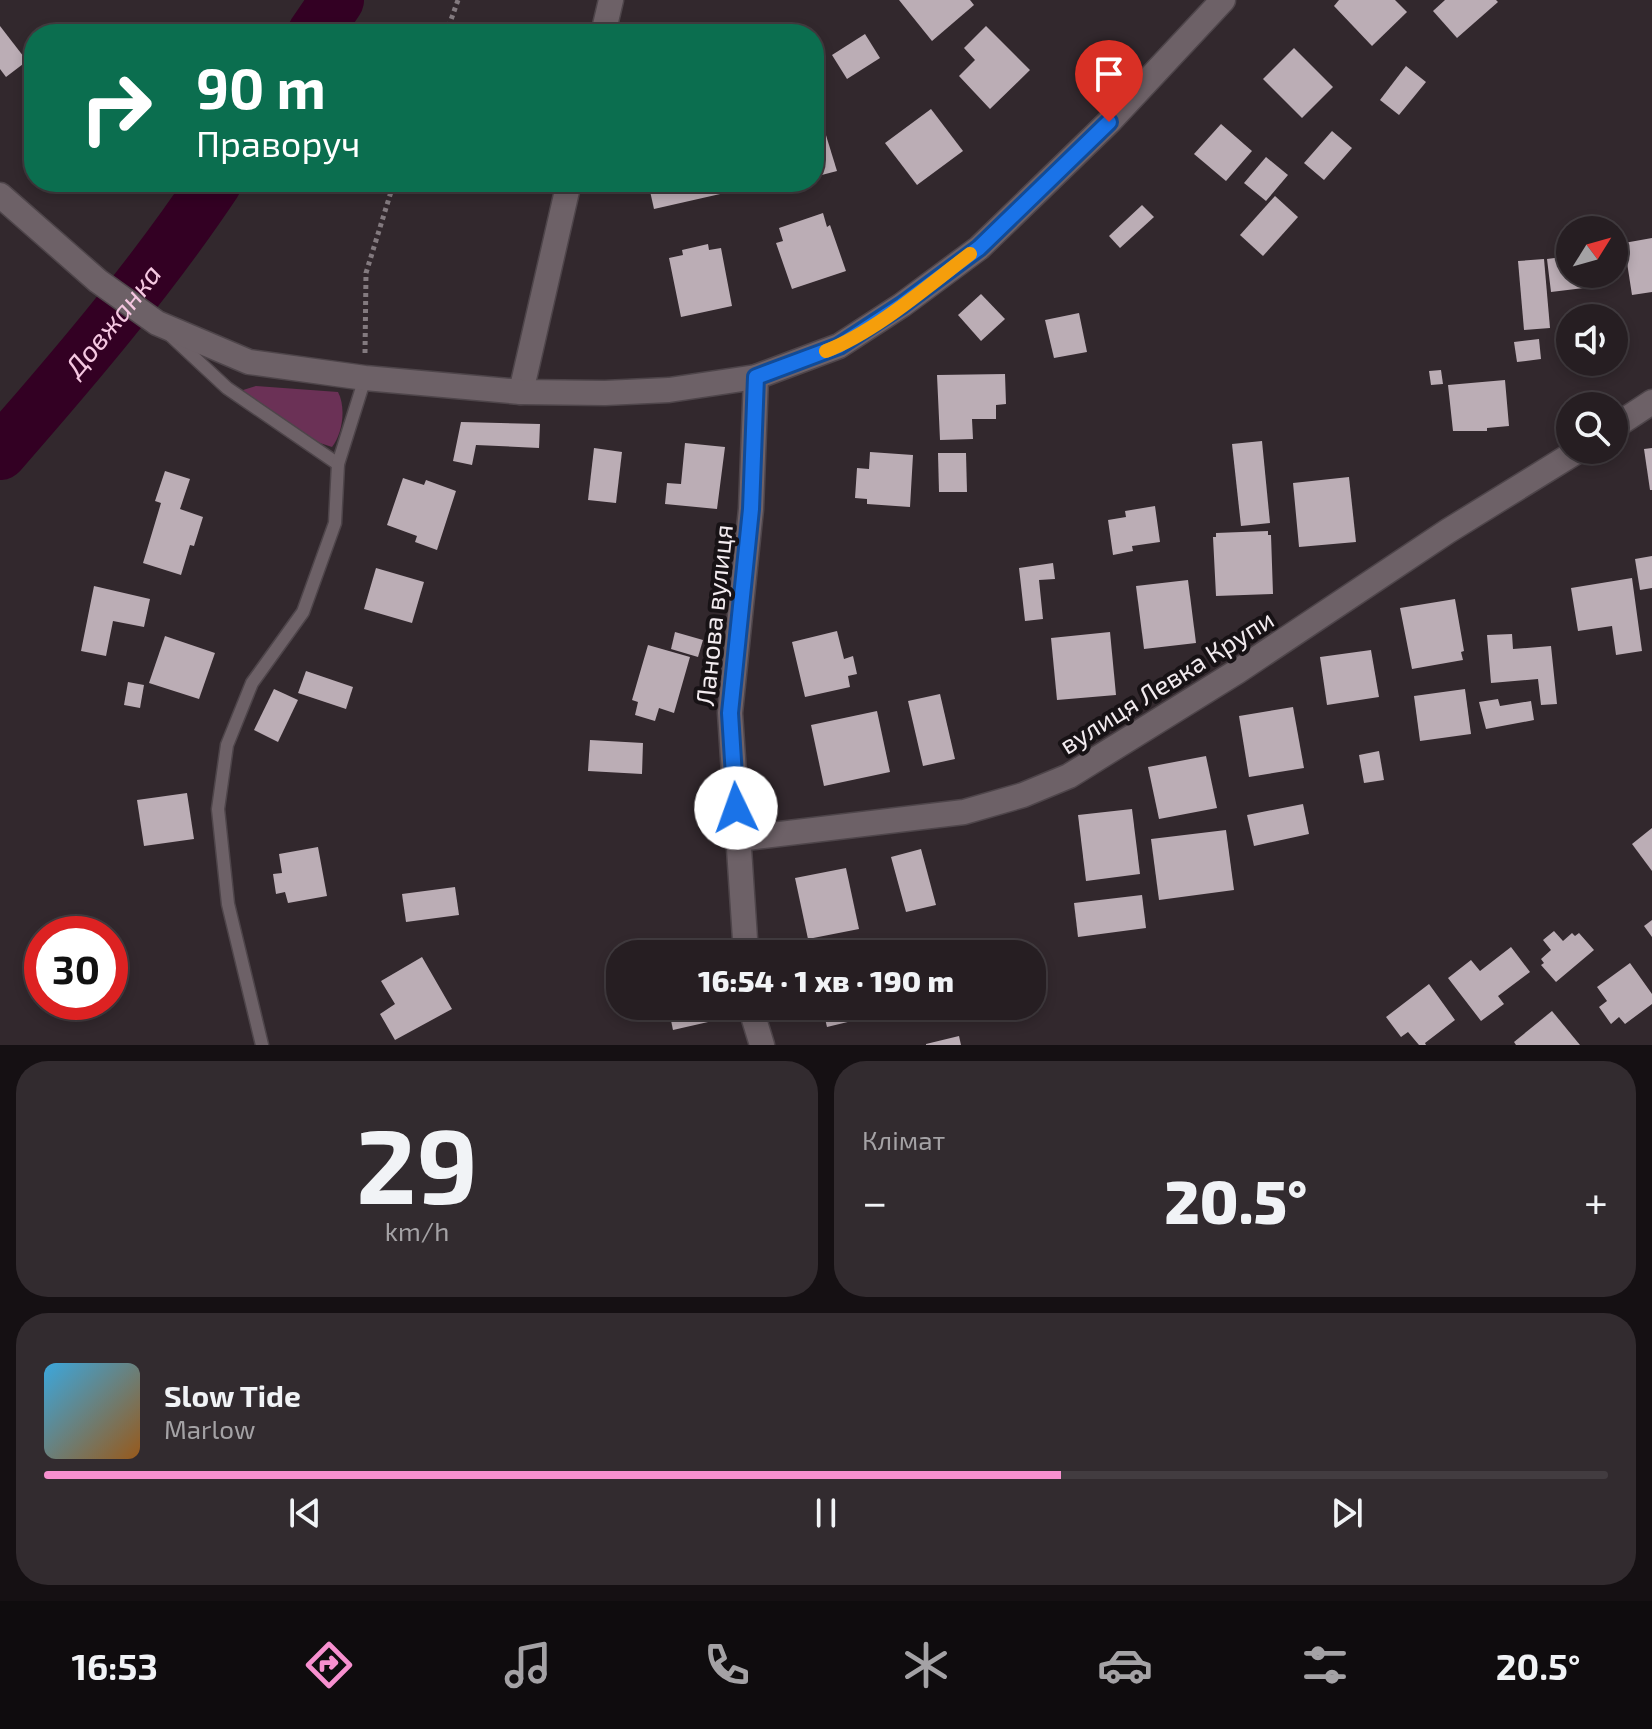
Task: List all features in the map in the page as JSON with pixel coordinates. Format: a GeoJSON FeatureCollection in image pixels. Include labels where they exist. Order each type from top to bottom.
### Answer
{"type":"FeatureCollection","features":[{"type":"Feature","properties":{"kind":"street"},"geometry":{"type":"LineString","coordinates":[[605,24],[611,0]]}},
{"type":"Feature","properties":{"kind":"street"},"geometry":{"type":"LineString","coordinates":[[0,195],[98,281],[157,323],[249,362],[365,378],[521,392],[669,390],[756,377],[839,346],[902,305],[979,248],[1109,122],[1223,0]]}},
{"type":"Feature","properties":{"kind":"street"},"geometry":{"type":"LineString","coordinates":[[521,392],[567,192]]}},
{"type":"Feature","properties":{"kind":"street","name":"Ланова вулиця"},"geometry":{"type":"LineString","coordinates":[[745,940],[730,713],[751,509],[756,377]]}},
{"type":"Feature","properties":{"kind":"street"},"geometry":{"type":"LineString","coordinates":[[1628,418],[1652,402]]}},
{"type":"Feature","properties":{"kind":"street","name":"вулиця Левка Крупи"},"geometry":{"type":"LineString","coordinates":[[738,839],[964,812],[1023,795],[1069,776],[1238,671],[1448,531],[1556,464]]}},
{"type":"Feature","properties":{"kind":"street"},"geometry":{"type":"LineString","coordinates":[[754,1020],[762,1045]]}},
{"type":"Feature","properties":{"kind":"lane"},"geometry":{"type":"LineString","coordinates":[[157,323],[227,388],[338,464]]}},
{"type":"Feature","properties":{"kind":"lane"},"geometry":{"type":"LineString","coordinates":[[262,1045],[228,904],[218,809],[227,745],[252,683],[303,612],[335,523],[338,464],[365,378]]}},
{"type":"Feature","properties":{"kind":"path"},"geometry":{"type":"LineString","coordinates":[[450,24],[458,0]]}},
{"type":"Feature","properties":{"kind":"path"},"geometry":{"type":"LineString","coordinates":[[365,378],[366,273],[391,192]]}},
{"type":"Feature","properties":{"kind":"shaded area"},"geometry":{"type":"Polygon","coordinates":[[[256,386],[338,392],[342,420],[332,447],[320,443],[245,395],[243,390],[256,386]]]}},
{"type":"Feature","properties":{"kind":"building"},"geometry":{"type":"Polygon","coordinates":[[[899,0],[970,0],[974,5],[932,41],[899,0]]]}},
{"type":"Feature","properties":{"kind":"building"},"geometry":{"type":"Polygon","coordinates":[[[1339,0],[1395,0],[1407,12],[1372,46],[1334,6],[1339,0]]]}},
{"type":"Feature","properties":{"kind":"building"},"geometry":{"type":"Polygon","coordinates":[[[1445,0],[1498,2],[1457,38],[1433,11],[1445,0]]]}},
{"type":"Feature","properties":{"kind":"building"},"geometry":{"type":"Polygon","coordinates":[[[0,26],[24,57],[24,63],[6,77],[0,69],[0,26]]]}},
{"type":"Feature","properties":{"kind":"building"},"geometry":{"type":"Polygon","coordinates":[[[986,26],[1030,70],[990,109],[959,76],[975,60],[964,48],[986,26]]]}},
{"type":"Feature","properties":{"kind":"building"},"geometry":{"type":"Polygon","coordinates":[[[865,34],[880,58],[847,79],[832,55],[865,34]]]}},
{"type":"Feature","properties":{"kind":"building"},"geometry":{"type":"Polygon","coordinates":[[[1294,48],[1333,87],[1302,118],[1263,79],[1294,48]]]}},
{"type":"Feature","properties":{"kind":"building"},"geometry":{"type":"Polygon","coordinates":[[[1406,66],[1426,82],[1399,115],[1380,100],[1406,66]]]}},
{"type":"Feature","properties":{"kind":"building"},"geometry":{"type":"Polygon","coordinates":[[[931,109],[963,151],[917,185],[885,143],[931,109]]]}},
{"type":"Feature","properties":{"kind":"building"},"geometry":{"type":"Polygon","coordinates":[[[1221,124],[1252,151],[1226,181],[1194,154],[1221,124]]]}},
{"type":"Feature","properties":{"kind":"building"},"geometry":{"type":"Polygon","coordinates":[[[1332,131],[1352,148],[1324,180],[1304,163],[1332,131]]]}},
{"type":"Feature","properties":{"kind":"building"},"geometry":{"type":"Polygon","coordinates":[[[824,132],[837,171],[824,174],[824,132]]]}},
{"type":"Feature","properties":{"kind":"building"},"geometry":{"type":"Polygon","coordinates":[[[1266,157],[1288,175],[1266,201],[1244,183],[1266,157]]]}},
{"type":"Feature","properties":{"kind":"building"},"geometry":{"type":"Polygon","coordinates":[[[650,192],[729,192],[654,209],[650,192]]]}},
{"type":"Feature","properties":{"kind":"building"},"geometry":{"type":"Polygon","coordinates":[[[1275,196],[1298,217],[1263,256],[1240,235],[1275,196]]]}},
{"type":"Feature","properties":{"kind":"building"},"geometry":{"type":"Polygon","coordinates":[[[1142,205],[1154,217],[1120,248],[1109,236],[1142,205]]]}},
{"type":"Feature","properties":{"kind":"building"},"geometry":{"type":"Polygon","coordinates":[[[823,213],[846,271],[792,289],[776,243],[783,241],[779,228],[823,213]]]}},
{"type":"Feature","properties":{"kind":"building"},"geometry":{"type":"Polygon","coordinates":[[[1652,238],[1652,292],[1632,295],[1628,242],[1652,238]]]}},
{"type":"Feature","properties":{"kind":"building"},"geometry":{"type":"Polygon","coordinates":[[[708,244],[709,250],[721,248],[732,306],[681,317],[669,258],[683,255],[682,250],[708,244]]]}},
{"type":"Feature","properties":{"kind":"building"},"geometry":{"type":"Polygon","coordinates":[[[1556,258],[1556,288],[1584,288],[1551,292],[1547,259],[1556,258]]]}},
{"type":"Feature","properties":{"kind":"building"},"geometry":{"type":"Polygon","coordinates":[[[1544,259],[1550,328],[1524,330],[1518,261],[1544,259]]]}},
{"type":"Feature","properties":{"kind":"building"},"geometry":{"type":"Polygon","coordinates":[[[981,294],[1005,319],[981,341],[958,315],[981,294]]]}},
{"type":"Feature","properties":{"kind":"building"},"geometry":{"type":"Polygon","coordinates":[[[1079,313],[1087,352],[1054,358],[1045,320],[1079,313]]]}},
{"type":"Feature","properties":{"kind":"building"},"geometry":{"type":"Polygon","coordinates":[[[1539,339],[1541,359],[1517,362],[1514,342],[1539,339]]]}},
{"type":"Feature","properties":{"kind":"building"},"geometry":{"type":"Polygon","coordinates":[[[1441,370],[1443,384],[1431,385],[1429,371],[1441,370]]]}},
{"type":"Feature","properties":{"kind":"building"},"geometry":{"type":"Polygon","coordinates":[[[1005,374],[1006,404],[996,405],[996,419],[972,419],[973,439],[940,440],[937,375],[1005,374]]]}},
{"type":"Feature","properties":{"kind":"building"},"geometry":{"type":"Polygon","coordinates":[[[1505,380],[1509,426],[1487,428],[1487,431],[1453,431],[1448,385],[1505,380]]]}},
{"type":"Feature","properties":{"kind":"building"},"geometry":{"type":"Polygon","coordinates":[[[461,422],[540,424],[539,448],[476,445],[472,465],[453,461],[461,422]]]}},
{"type":"Feature","properties":{"kind":"building"},"geometry":{"type":"Polygon","coordinates":[[[1262,441],[1270,523],[1241,526],[1232,444],[1262,441]]]}},
{"type":"Feature","properties":{"kind":"building"},"geometry":{"type":"Polygon","coordinates":[[[685,443],[725,447],[717,509],[665,504],[667,483],[681,484],[685,443]]]}},
{"type":"Feature","properties":{"kind":"building"},"geometry":{"type":"Polygon","coordinates":[[[594,448],[622,452],[616,503],[588,500],[594,448]]]}},
{"type":"Feature","properties":{"kind":"building"},"geometry":{"type":"Polygon","coordinates":[[[1652,448],[1652,490],[1650,490],[1644,449],[1652,448]]]}},
{"type":"Feature","properties":{"kind":"building"},"geometry":{"type":"Polygon","coordinates":[[[870,452],[913,455],[910,507],[867,504],[867,499],[855,498],[857,468],[869,469],[870,452]]]}},
{"type":"Feature","properties":{"kind":"building"},"geometry":{"type":"Polygon","coordinates":[[[938,453],[966,453],[967,492],[939,492],[938,453]]]}},
{"type":"Feature","properties":{"kind":"building"},"geometry":{"type":"Polygon","coordinates":[[[165,471],[190,479],[180,509],[203,517],[181,575],[143,563],[161,503],[155,501],[165,471]]]}},
{"type":"Feature","properties":{"kind":"building"},"geometry":{"type":"Polygon","coordinates":[[[1349,477],[1356,542],[1299,547],[1293,483],[1349,477]]]}},
{"type":"Feature","properties":{"kind":"building"},"geometry":{"type":"Polygon","coordinates":[[[403,478],[424,485],[426,480],[456,491],[437,550],[415,542],[417,536],[387,525],[403,478]]]}},
{"type":"Feature","properties":{"kind":"building"},"geometry":{"type":"Polygon","coordinates":[[[1155,506],[1160,542],[1132,546],[1133,551],[1113,555],[1108,520],[1126,517],[1125,511],[1155,506]]]}},
{"type":"Feature","properties":{"kind":"building"},"geometry":{"type":"Polygon","coordinates":[[[1268,531],[1271,535],[1273,594],[1216,596],[1213,537],[1216,533],[1268,531]]]}},
{"type":"Feature","properties":{"kind":"building"},"geometry":{"type":"Polygon","coordinates":[[[1652,556],[1652,588],[1640,590],[1635,559],[1652,556]]]}},
{"type":"Feature","properties":{"kind":"building"},"geometry":{"type":"Polygon","coordinates":[[[1053,563],[1055,579],[1039,580],[1043,619],[1025,621],[1019,568],[1053,563]]]}},
{"type":"Feature","properties":{"kind":"building"},"geometry":{"type":"Polygon","coordinates":[[[376,568],[424,582],[412,623],[364,609],[376,568]]]}},
{"type":"Feature","properties":{"kind":"building"},"geometry":{"type":"Polygon","coordinates":[[[1632,578],[1642,651],[1616,655],[1612,626],[1578,631],[1571,588],[1632,578]]]}},
{"type":"Feature","properties":{"kind":"building"},"geometry":{"type":"Polygon","coordinates":[[[1188,580],[1196,643],[1144,649],[1136,586],[1188,580]]]}},
{"type":"Feature","properties":{"kind":"building"},"geometry":{"type":"Polygon","coordinates":[[[94,586],[150,599],[144,627],[113,621],[106,656],[81,651],[94,586]]]}},
{"type":"Feature","properties":{"kind":"building"},"geometry":{"type":"Polygon","coordinates":[[[1455,599],[1463,660],[1412,669],[1400,608],[1455,599]]]}},
{"type":"Feature","properties":{"kind":"building"},"geometry":{"type":"Polygon","coordinates":[[[837,631],[844,659],[853,656],[857,674],[848,676],[850,687],[805,697],[792,642],[837,631]]]}},
{"type":"Feature","properties":{"kind":"building"},"geometry":{"type":"Polygon","coordinates":[[[675,632],[703,640],[698,657],[671,649],[675,632]]]}},
{"type":"Feature","properties":{"kind":"building"},"geometry":{"type":"Polygon","coordinates":[[[1110,632],[1116,695],[1057,700],[1051,638],[1110,632]]]}},
{"type":"Feature","properties":{"kind":"building"},"geometry":{"type":"Polygon","coordinates":[[[1512,634],[1513,649],[1551,646],[1557,704],[1541,705],[1538,679],[1491,683],[1487,635],[1512,634]]]}},
{"type":"Feature","properties":{"kind":"building"},"geometry":{"type":"Polygon","coordinates":[[[165,636],[215,653],[199,699],[149,683],[165,636]]]}},
{"type":"Feature","properties":{"kind":"building"},"geometry":{"type":"Polygon","coordinates":[[[648,645],[690,657],[674,713],[659,708],[655,721],[635,715],[638,702],[632,700],[648,645]]]}},
{"type":"Feature","properties":{"kind":"building"},"geometry":{"type":"Polygon","coordinates":[[[1371,650],[1379,697],[1327,705],[1320,657],[1371,650]]]}},
{"type":"Feature","properties":{"kind":"building"},"geometry":{"type":"Polygon","coordinates":[[[306,671],[353,687],[346,709],[298,693],[306,671]]]}},
{"type":"Feature","properties":{"kind":"building"},"geometry":{"type":"Polygon","coordinates":[[[128,682],[144,685],[140,708],[124,705],[128,682]]]}},
{"type":"Feature","properties":{"kind":"building"},"geometry":{"type":"Polygon","coordinates":[[[274,689],[298,700],[278,742],[254,730],[274,689]]]}},
{"type":"Feature","properties":{"kind":"building"},"geometry":{"type":"Polygon","coordinates":[[[1465,689],[1471,734],[1420,741],[1414,696],[1465,689]]]}},
{"type":"Feature","properties":{"kind":"building"},"geometry":{"type":"Polygon","coordinates":[[[940,694],[955,759],[923,766],[908,701],[940,694]]]}},
{"type":"Feature","properties":{"kind":"building"},"geometry":{"type":"Polygon","coordinates":[[[1498,699],[1500,706],[1531,701],[1534,720],[1486,729],[1479,702],[1498,699]]]}},
{"type":"Feature","properties":{"kind":"building"},"geometry":{"type":"Polygon","coordinates":[[[1293,707],[1304,768],[1249,777],[1239,716],[1293,707]]]}},
{"type":"Feature","properties":{"kind":"building"},"geometry":{"type":"Polygon","coordinates":[[[877,711],[890,772],[824,786],[811,725],[877,711]]]}},
{"type":"Feature","properties":{"kind":"building"},"geometry":{"type":"Polygon","coordinates":[[[590,740],[643,743],[642,774],[588,771],[590,740]]]}},
{"type":"Feature","properties":{"kind":"building"},"geometry":{"type":"Polygon","coordinates":[[[1379,751],[1384,780],[1364,783],[1359,755],[1379,751]]]}},
{"type":"Feature","properties":{"kind":"building"},"geometry":{"type":"Polygon","coordinates":[[[1206,756],[1217,808],[1159,819],[1148,767],[1206,756]]]}},
{"type":"Feature","properties":{"kind":"building"},"geometry":{"type":"Polygon","coordinates":[[[187,793],[194,839],[144,846],[137,800],[187,793]]]}},
{"type":"Feature","properties":{"kind":"building"},"geometry":{"type":"Polygon","coordinates":[[[1303,804],[1309,834],[1254,846],[1247,815],[1303,804]]]}},
{"type":"Feature","properties":{"kind":"building"},"geometry":{"type":"Polygon","coordinates":[[[1132,809],[1140,874],[1086,881],[1078,815],[1132,809]]]}},
{"type":"Feature","properties":{"kind":"building"},"geometry":{"type":"Polygon","coordinates":[[[1652,828],[1652,871],[1632,844],[1652,828]]]}},
{"type":"Feature","properties":{"kind":"building"},"geometry":{"type":"Polygon","coordinates":[[[1226,830],[1234,890],[1159,900],[1151,839],[1226,830]]]}},
{"type":"Feature","properties":{"kind":"building"},"geometry":{"type":"Polygon","coordinates":[[[318,847],[327,896],[288,903],[285,892],[276,894],[273,874],[282,873],[279,854],[318,847]]]}},
{"type":"Feature","properties":{"kind":"building"},"geometry":{"type":"Polygon","coordinates":[[[921,849],[936,905],[906,912],[891,857],[921,849]]]}},
{"type":"Feature","properties":{"kind":"building"},"geometry":{"type":"Polygon","coordinates":[[[846,868],[859,929],[808,939],[795,878],[846,868]]]}},
{"type":"Feature","properties":{"kind":"building"},"geometry":{"type":"Polygon","coordinates":[[[455,887],[459,915],[406,922],[402,894],[455,887]]]}},
{"type":"Feature","properties":{"kind":"building"},"geometry":{"type":"Polygon","coordinates":[[[1142,895],[1146,928],[1078,937],[1074,903],[1142,895]]]}},
{"type":"Feature","properties":{"kind":"building"},"geometry":{"type":"Polygon","coordinates":[[[1652,920],[1652,937],[1644,926],[1652,920]]]}},
{"type":"Feature","properties":{"kind":"building"},"geometry":{"type":"Polygon","coordinates":[[[1554,931],[1563,941],[1572,933],[1575,936],[1579,933],[1594,950],[1556,982],[1541,965],[1544,963],[1541,959],[1551,950],[1543,940],[1554,931]]]}},
{"type":"Feature","properties":{"kind":"building"},"geometry":{"type":"Polygon","coordinates":[[[1511,947],[1530,972],[1498,996],[1504,1004],[1481,1021],[1448,978],[1471,960],[1480,971],[1511,947]]]}},
{"type":"Feature","properties":{"kind":"building"},"geometry":{"type":"Polygon","coordinates":[[[422,957],[452,1009],[395,1040],[380,1014],[395,1004],[381,981],[422,957]]]}},
{"type":"Feature","properties":{"kind":"building"},"geometry":{"type":"Polygon","coordinates":[[[1630,963],[1652,994],[1652,1004],[1625,1024],[1619,1017],[1611,1024],[1599,1007],[1607,1001],[1597,987],[1630,963]]]}},
{"type":"Feature","properties":{"kind":"building"},"geometry":{"type":"Polygon","coordinates":[[[1429,984],[1455,1020],[1426,1045],[1419,1045],[1408,1032],[1401,1037],[1386,1017],[1429,984]]]}},
{"type":"Feature","properties":{"kind":"building"},"geometry":{"type":"Polygon","coordinates":[[[1552,1011],[1580,1045],[1516,1045],[1514,1042],[1552,1011]]]}},
{"type":"Feature","properties":{"kind":"building"},"geometry":{"type":"Polygon","coordinates":[[[671,1020],[717,1020],[673,1030],[671,1020]]]}},
{"type":"Feature","properties":{"kind":"building"},"geometry":{"type":"Polygon","coordinates":[[[825,1020],[856,1020],[827,1027],[825,1020]]]}},
{"type":"Feature","properties":{"kind":"building"},"geometry":{"type":"Polygon","coordinates":[[[959,1036],[961,1045],[926,1045],[926,1044],[959,1036]]]}},
{"type":"Feature","properties":{"kind":"waterway","name":"Довжанка"},"geometry":{"type":"LineString","coordinates":[[321,24],[337,0]]}},
{"type":"Feature","properties":{"kind":"waterway","name":"Довжанка"},"geometry":{"type":"LineString","coordinates":[[0,453],[139,287],[208,192]]}},
{"type":"Feature","properties":{"kind":"slow traffic"},"geometry":{"type":"LineString","coordinates":[[826,351],[839,346],[902,305],[970,254]]}},
{"type":"Feature","properties":{"kind":"route"},"geometry":{"type":"LineString","coordinates":[[736,808],[730,713],[751,509],[756,377],[839,346],[902,305],[979,248],[1109,122]]}}]}
